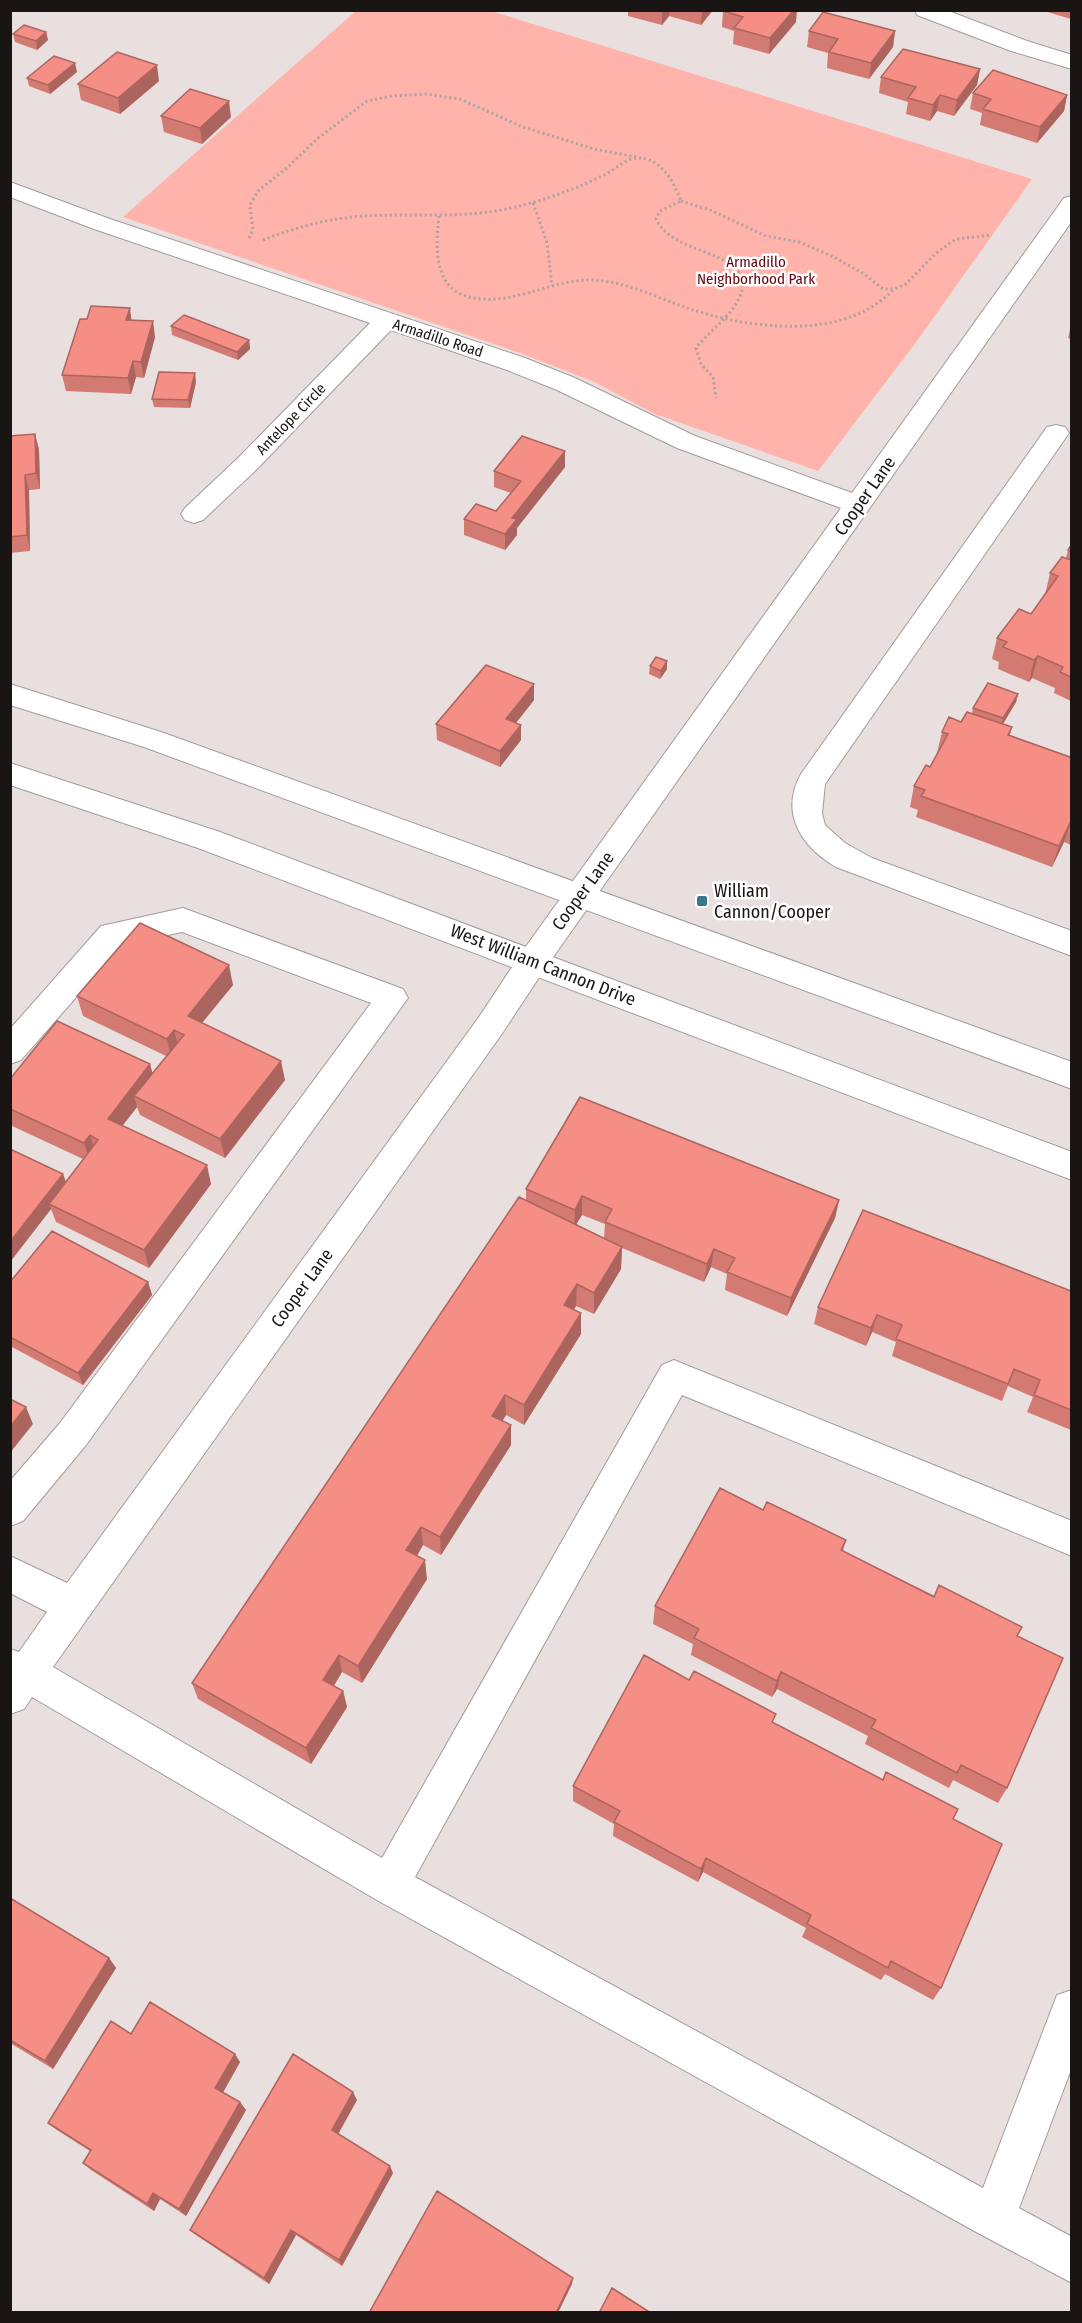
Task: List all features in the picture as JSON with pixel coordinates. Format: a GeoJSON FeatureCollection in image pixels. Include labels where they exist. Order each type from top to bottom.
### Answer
{"type":"FeatureCollection","features":[{"type":"Feature","properties":{"kind":"street"},"geometry":{"type":"LineString","coordinates":[[925,10],[1019,46],[1071,62]]}},
{"type":"Feature","properties":{"kind":"street","name":"Armadillo Road"},"geometry":{"type":"LineString","coordinates":[[10,189],[102,224],[234,257],[386,321],[516,364],[566,384],[686,442],[859,505]]}},
{"type":"Feature","properties":{"kind":"street","name":"Cooper Lane"},"geometry":{"type":"LineString","coordinates":[[16,1679],[73,1606],[490,1026],[533,961],[1069,211]]}},
{"type":"Feature","properties":{"kind":"street","name":"Antelope Circle"},"geometry":{"type":"LineString","coordinates":[[194,514],[248,463],[386,321]]}},
{"type":"Feature","properties":{"kind":"street"},"geometry":{"type":"LineString","coordinates":[[1056,433],[811,782],[807,810],[812,830],[828,850],[861,866],[1071,944]]}},
{"type":"Feature","properties":{"kind":"street"},"geometry":{"type":"LineString","coordinates":[[10,694],[154,740],[1071,1076]]}},
{"type":"Feature","properties":{"kind":"street","name":"West William Cannon Drive"},"geometry":{"type":"LineString","coordinates":[[10,774],[209,840],[1071,1166]]}},
{"type":"Feature","properties":{"kind":"street"},"geometry":{"type":"LineString","coordinates":[[10,1051],[112,935],[183,920],[392,998],[73,1434],[10,1509]]}},
{"type":"Feature","properties":{"kind":"street"},"geometry":{"type":"LineString","coordinates":[[389,1885],[674,1376],[1071,1539]]}},
{"type":"Feature","properties":{"kind":"street"},"geometry":{"type":"LineString","coordinates":[[10,1573],[73,1606]]}},
{"type":"Feature","properties":{"kind":"street"},"geometry":{"type":"LineString","coordinates":[[16,1679],[1071,2261]]}},
{"type":"Feature","properties":{"kind":"street"},"geometry":{"type":"LineString","coordinates":[[993,2218],[1071,2010]]}},
{"type":"Feature","properties":{"kind":"path"},"geometry":{"type":"LineString","coordinates":[[234,257],[253,230],[250,206],[258,191],[288,167],[317,139],[368,101],[392,96],[428,94],[460,99],[523,127],[594,149],[641,158],[661,167],[674,184],[681,201]]}},
{"type":"Feature","properties":{"kind":"path"},"geometry":{"type":"LineString","coordinates":[[234,257],[283,231],[332,220],[363,216],[440,216],[483,213],[534,202],[616,170],[633,159],[641,158]]}},
{"type":"Feature","properties":{"kind":"path"},"geometry":{"type":"LineString","coordinates":[[716,398],[713,377],[701,364],[696,348],[704,336],[725,317],[737,301],[744,286],[741,274],[724,262],[707,256],[663,231],[656,219],[660,211],[681,201],[710,210],[766,236],[799,242],[864,274],[883,289],[894,289],[906,284],[936,253],[956,239],[992,235]]}},
{"type":"Feature","properties":{"kind":"path"},"geometry":{"type":"LineString","coordinates":[[534,202],[546,231],[551,258],[552,286]]}},
{"type":"Feature","properties":{"kind":"path"},"geometry":{"type":"LineString","coordinates":[[440,216],[436,253],[450,284],[460,293],[480,298],[502,296],[581,280],[607,281],[629,286],[703,313],[748,323],[806,326],[835,322],[878,306],[894,289]]}},
{"type":"Feature","properties":{"kind":"green space","name":"Armadillo Neighborhood Park"},"geometry":{"type":"Polygon","coordinates":[[[357,10],[491,11],[1032,179],[917,341],[818,471],[655,414],[592,381],[520,353],[123,217],[357,10]]]}},
{"type":"Feature","properties":{"kind":"building"},"geometry":{"type":"Polygon","coordinates":[[[724,10],[794,10],[770,38],[734,28],[743,17],[724,10]]]}},
{"type":"Feature","properties":{"kind":"building"},"geometry":{"type":"Polygon","coordinates":[[[823,12],[895,31],[871,63],[829,52],[838,39],[809,31],[823,12]]]}},
{"type":"Feature","properties":{"kind":"building"},"geometry":{"type":"Polygon","coordinates":[[[24,25],[46,32],[36,41],[13,34],[24,25]]]}},
{"type":"Feature","properties":{"kind":"building"},"geometry":{"type":"Polygon","coordinates":[[[903,49],[980,69],[957,100],[940,95],[933,105],[908,98],[916,87],[881,77],[903,49]]]}},
{"type":"Feature","properties":{"kind":"building"},"geometry":{"type":"Polygon","coordinates":[[[117,52],[157,65],[118,98],[78,84],[117,52]]]}},
{"type":"Feature","properties":{"kind":"building"},"geometry":{"type":"Polygon","coordinates":[[[54,56],[75,63],[48,85],[27,78],[54,56]]]}},
{"type":"Feature","properties":{"kind":"building"},"geometry":{"type":"Polygon","coordinates":[[[993,70],[1067,95],[1040,127],[983,109],[991,99],[973,93],[993,70]]]}},
{"type":"Feature","properties":{"kind":"building"},"geometry":{"type":"Polygon","coordinates":[[[190,89],[229,101],[200,128],[161,116],[190,89]]]}},
{"type":"Feature","properties":{"kind":"building"},"geometry":{"type":"Polygon","coordinates":[[[91,306],[130,308],[126,320],[153,321],[141,362],[133,361],[128,378],[62,375],[80,319],[87,319],[91,306]]]}},
{"type":"Feature","properties":{"kind":"building"},"geometry":{"type":"Polygon","coordinates":[[[184,315],[249,340],[237,352],[171,326],[184,315]]]}},
{"type":"Feature","properties":{"kind":"building"},"geometry":{"type":"Polygon","coordinates":[[[159,372],[195,373],[188,400],[152,399],[159,372]]]}},
{"type":"Feature","properties":{"kind":"building"},"geometry":{"type":"Polygon","coordinates":[[[35,434],[36,473],[25,475],[27,535],[10,537],[10,436],[35,434]]]}},
{"type":"Feature","properties":{"kind":"building"},"geometry":{"type":"Polygon","coordinates":[[[522,436],[565,451],[512,518],[517,519],[505,534],[464,519],[476,504],[496,511],[521,481],[494,471],[522,436]]]}},
{"type":"Feature","properties":{"kind":"building"},"geometry":{"type":"Polygon","coordinates":[[[1062,557],[1071,560],[1071,677],[1060,672],[1063,667],[1038,656],[1034,660],[1003,647],[1007,642],[997,638],[1019,609],[1031,614],[1058,576],[1050,573],[1062,557]]]}},
{"type":"Feature","properties":{"kind":"building"},"geometry":{"type":"Polygon","coordinates":[[[656,657],[667,661],[661,671],[650,666],[656,657]]]}},
{"type":"Feature","properties":{"kind":"building"},"geometry":{"type":"Polygon","coordinates":[[[486,665],[534,684],[506,719],[521,725],[500,751],[436,724],[486,665]]]}},
{"type":"Feature","properties":{"kind":"building"},"geometry":{"type":"Polygon","coordinates":[[[988,683],[1018,694],[1003,718],[973,708],[988,683]]]}},
{"type":"Feature","properties":{"kind":"building"},"geometry":{"type":"Polygon","coordinates":[[[967,712],[1012,727],[1008,735],[1070,757],[1071,755],[1071,821],[1059,846],[921,796],[925,790],[914,786],[926,765],[930,767],[948,734],[942,732],[949,717],[961,722],[967,712]]]}},
{"type":"Feature","properties":{"kind":"building"},"geometry":{"type":"Polygon","coordinates":[[[140,923],[229,965],[188,1016],[281,1061],[220,1139],[134,1096],[184,1035],[174,1030],[167,1039],[77,996],[140,923]]]}},
{"type":"Feature","properties":{"kind":"building"},"geometry":{"type":"Polygon","coordinates":[[[57,1021],[150,1064],[108,1119],[207,1165],[144,1250],[49,1204],[98,1140],[90,1135],[84,1143],[10,1109],[10,1079],[57,1021]]]}},
{"type":"Feature","properties":{"kind":"building"},"geometry":{"type":"Polygon","coordinates":[[[580,1097],[839,1200],[791,1298],[727,1272],[735,1258],[714,1249],[707,1264],[605,1222],[612,1209],[582,1196],[575,1210],[526,1189],[580,1097]]]}},
{"type":"Feature","properties":{"kind":"building"},"geometry":{"type":"Polygon","coordinates":[[[10,1149],[63,1174],[10,1242],[10,1149]]]}},
{"type":"Feature","properties":{"kind":"building"},"geometry":{"type":"Polygon","coordinates":[[[519,1197],[622,1247],[594,1293],[577,1284],[564,1305],[581,1313],[524,1405],[505,1395],[492,1416],[511,1425],[440,1537],[421,1527],[406,1550],[425,1560],[358,1666],[339,1655],[323,1680],[343,1691],[306,1748],[192,1683],[519,1197]]]}},
{"type":"Feature","properties":{"kind":"building"},"geometry":{"type":"Polygon","coordinates":[[[863,1210],[1071,1291],[1071,1410],[1034,1395],[1040,1380],[1014,1369],[1008,1384],[896,1339],[902,1325],[877,1315],[871,1328],[818,1307],[863,1210]]]}},
{"type":"Feature","properties":{"kind":"building"},"geometry":{"type":"Polygon","coordinates":[[[52,1231],[148,1282],[78,1373],[10,1337],[10,1282],[52,1231]]]}},
{"type":"Feature","properties":{"kind":"building"},"geometry":{"type":"Polygon","coordinates":[[[10,1399],[26,1407],[10,1427],[10,1399]]]}},
{"type":"Feature","properties":{"kind":"building"},"geometry":{"type":"Polygon","coordinates":[[[720,1488],[763,1510],[767,1502],[846,1540],[841,1550],[934,1597],[939,1585],[1022,1627],[1017,1636],[1063,1658],[1007,1788],[961,1765],[957,1773],[871,1728],[876,1720],[781,1672],[777,1681],[694,1638],[699,1629],[655,1606],[720,1488]]]}},
{"type":"Feature","properties":{"kind":"building"},"geometry":{"type":"Polygon","coordinates":[[[644,1655],[689,1680],[694,1671],[776,1714],[772,1722],[883,1780],[886,1772],[958,1809],[953,1819],[1002,1844],[941,1988],[891,1961],[888,1968],[807,1924],[811,1915],[706,1858],[701,1869],[614,1822],[620,1811],[573,1786],[644,1655]]]}},
{"type":"Feature","properties":{"kind":"building"},"geometry":{"type":"Polygon","coordinates":[[[10,1898],[109,1958],[45,2061],[10,2040],[10,1898]]]}},
{"type":"Feature","properties":{"kind":"building"},"geometry":{"type":"Polygon","coordinates":[[[150,2002],[235,2054],[215,2088],[240,2102],[179,2209],[153,2193],[147,2204],[83,2163],[91,2150],[48,2123],[111,2021],[131,2034],[150,2002]]]}},
{"type":"Feature","properties":{"kind":"building"},"geometry":{"type":"Polygon","coordinates":[[[293,2054],[353,2092],[332,2130],[390,2166],[339,2260],[291,2230],[264,2278],[190,2230],[293,2054]]]}},
{"type":"Feature","properties":{"kind":"building"},"geometry":{"type":"Polygon","coordinates":[[[437,2191],[573,2278],[556,2313],[369,2313],[437,2191]]]}},
{"type":"Feature","properties":{"kind":"building"},"geometry":{"type":"Polygon","coordinates":[[[612,2288],[651,2313],[599,2313],[612,2288]]]}},
{"type":"Feature","properties":{"kind":"place","name":"William Cannon/Cooper"},"geometry":{"type":"Point","coordinates":[702,901]}}]}
